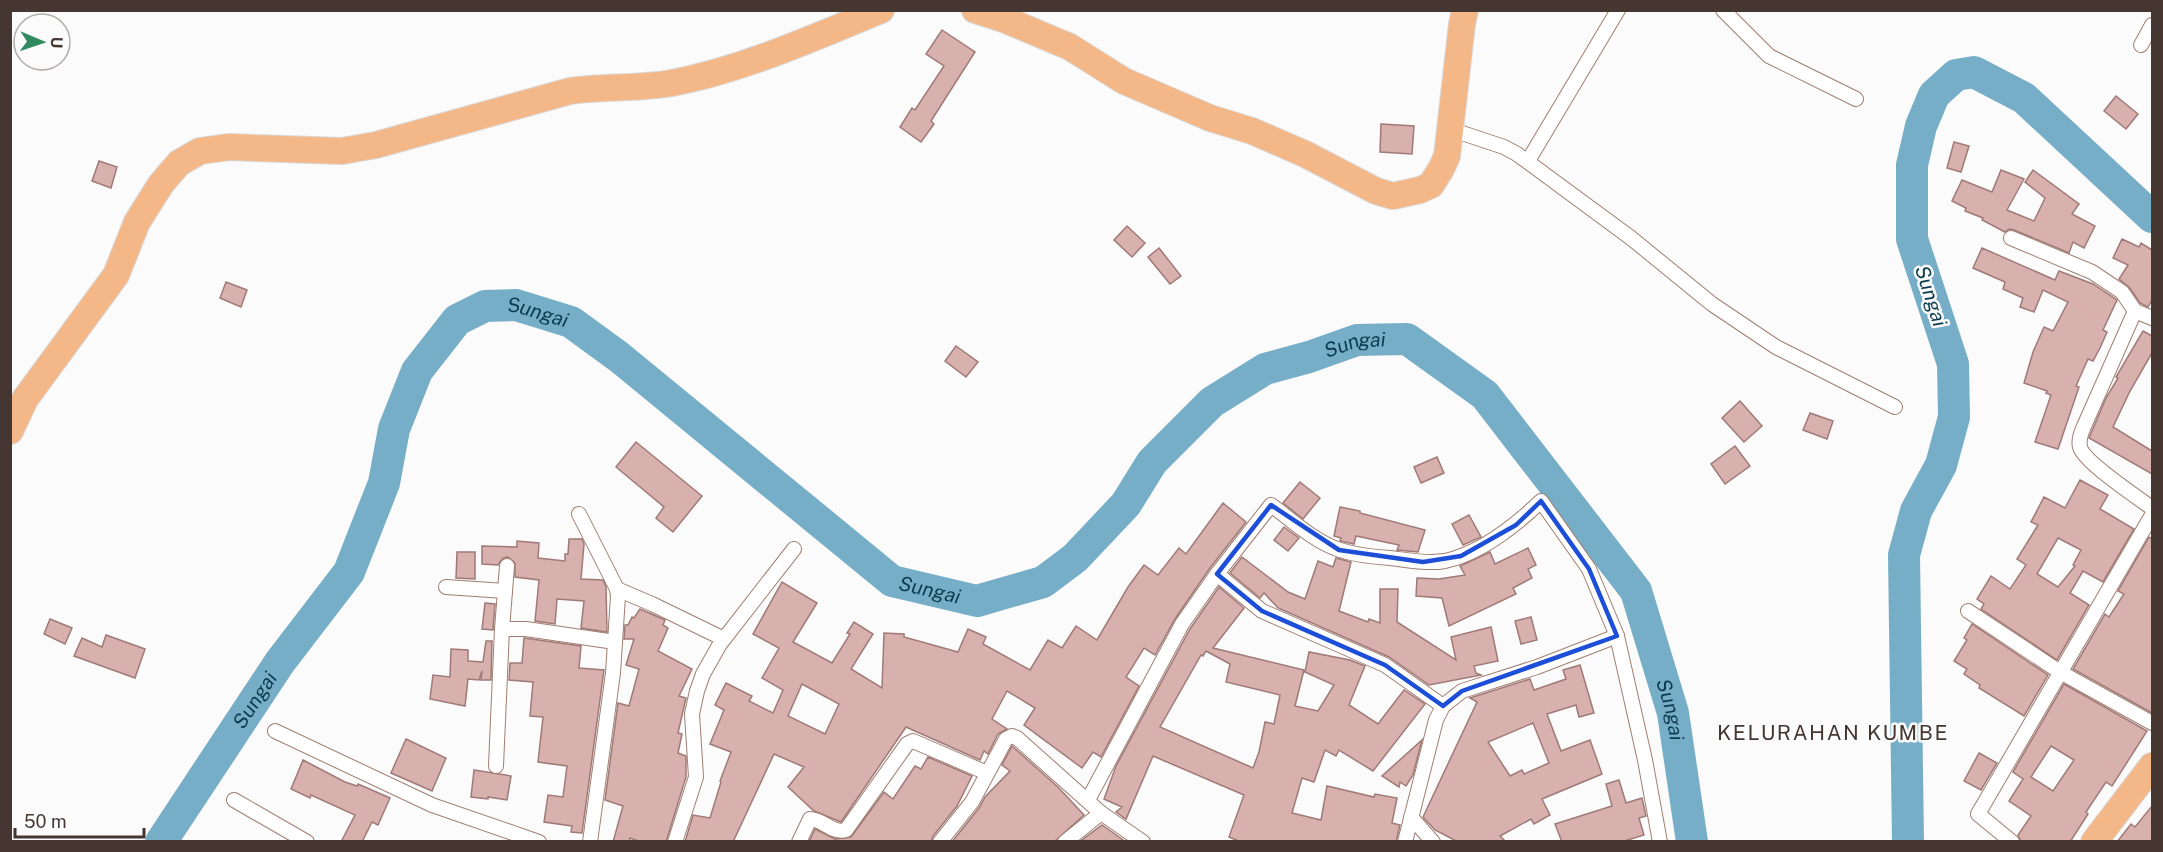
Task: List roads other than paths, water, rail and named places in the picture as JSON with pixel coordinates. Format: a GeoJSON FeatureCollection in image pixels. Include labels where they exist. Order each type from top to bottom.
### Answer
{"type":"FeatureCollection","features":[{"type":"Feature","properties":{"kind":"highway"},"geometry":{"type":"LineString","coordinates":[[10,431],[25,399],[116,275],[136,222],[161,184],[179,163],[200,151],[228,147],[342,151],[376,145],[570,91],[669,83],[709,74],[797,44],[881,10]]}},
{"type":"Feature","properties":{"kind":"highway"},"geometry":{"type":"LineString","coordinates":[[975,10],[1006,20],[1070,47],[1124,81],[1210,118],[1251,131],[1305,154],[1376,191],[1393,196],[1406,195],[1431,185],[1442,169],[1447,156],[1465,10]]}},
{"type":"Feature","properties":{"kind":"highway"},"geometry":{"type":"LineString","coordinates":[[2094,842],[2152,766]]}},
{"type":"Feature","properties":{"kind":"street"},"geometry":{"type":"LineString","coordinates":[[1528,161],[1618,10]]}},
{"type":"Feature","properties":{"kind":"street"},"geometry":{"type":"LineString","coordinates":[[1723,10],[1769,56],[1856,99]]}},
{"type":"Feature","properties":{"kind":"street"},"geometry":{"type":"LineString","coordinates":[[2141,45],[2152,25]]}},
{"type":"Feature","properties":{"kind":"street"},"geometry":{"type":"LineString","coordinates":[[1450,129],[1504,147],[1528,161],[1631,238],[1712,303],[1776,346],[1895,407]]}},
{"type":"Feature","properties":{"kind":"street"},"geometry":{"type":"LineString","coordinates":[[2012,238],[2092,272],[2122,292],[2135,311],[2152,318]]}},
{"type":"Feature","properties":{"kind":"street"},"geometry":{"type":"LineString","coordinates":[[2135,311],[2085,424],[2080,437],[2080,449],[2089,459],[2152,508]]}},
{"type":"Feature","properties":{"kind":"street"},"geometry":{"type":"LineString","coordinates":[[1088,800],[1182,624],[1217,574],[1271,506],[1311,535],[1339,550],[1370,556],[1443,561],[1461,556],[1516,525],[1541,501],[1589,569],[1617,636],[1645,760],[1660,842]]}},
{"type":"Feature","properties":{"kind":"street"},"geometry":{"type":"LineString","coordinates":[[579,514],[617,589],[615,642],[607,722],[590,842]]}},
{"type":"Feature","properties":{"kind":"street"},"geometry":{"type":"LineString","coordinates":[[2012,842],[1978,814],[2152,515]]}},
{"type":"Feature","properties":{"kind":"street"},"geometry":{"type":"LineString","coordinates":[[675,842],[696,777],[692,714],[697,691],[708,662],[794,549]]}},
{"type":"Feature","properties":{"kind":"street"},"geometry":{"type":"LineString","coordinates":[[495,766],[507,566]]}},
{"type":"Feature","properties":{"kind":"street"},"geometry":{"type":"LineString","coordinates":[[1217,574],[1262,611],[1385,665],[1443,706]]}},
{"type":"Feature","properties":{"kind":"street"},"geometry":{"type":"LineString","coordinates":[[446,587],[505,591]]}},
{"type":"Feature","properties":{"kind":"street"},"geometry":{"type":"LineString","coordinates":[[617,589],[724,639]]}},
{"type":"Feature","properties":{"kind":"street"},"geometry":{"type":"LineString","coordinates":[[1968,611],[2060,672],[2152,723]]}},
{"type":"Feature","properties":{"kind":"street"},"geometry":{"type":"LineString","coordinates":[[502,628],[526,629],[615,642]]}},
{"type":"Feature","properties":{"kind":"street"},"geometry":{"type":"LineString","coordinates":[[1404,842],[1436,720],[1443,706],[1462,691],[1537,668],[1617,636]]}},
{"type":"Feature","properties":{"kind":"street"},"geometry":{"type":"LineString","coordinates":[[275,731],[432,806],[539,842]]}},
{"type":"Feature","properties":{"kind":"street"},"geometry":{"type":"LineString","coordinates":[[940,842],[972,802],[1006,739],[1012,736],[1101,813],[1143,842]]}},
{"type":"Feature","properties":{"kind":"street"},"geometry":{"type":"LineString","coordinates":[[799,842],[810,819],[836,831],[846,830],[907,744],[913,741],[987,773]]}},
{"type":"Feature","properties":{"kind":"street"},"geometry":{"type":"LineString","coordinates":[[234,800],[307,842]]}},
{"type":"Feature","properties":{"kind":"street"},"geometry":{"type":"LineString","coordinates":[[1065,842],[1101,813]]}},
{"type":"Feature","properties":{"kind":"street"},"geometry":{"type":"LineString","coordinates":[[1411,817],[1433,842]]}},
{"type":"Feature","properties":{"kind":"waterway","name":"Sungai"},"geometry":{"type":"LineString","coordinates":[[1908,842],[1904,555],[1916,511],[1941,465],[1954,417],[1953,364],[1912,239],[1912,165],[1921,126],[1934,95],[1956,75],[1974,72],[2024,98],[2152,217]]}},
{"type":"Feature","properties":{"kind":"waterway","name":"Sungai"},"geometry":{"type":"LineString","coordinates":[[161,842],[280,662],[349,572],[384,483],[394,429],[417,371],[457,320],[485,306],[516,305],[571,322],[619,357],[892,581],[977,601],[1043,582],[1075,558],[1126,504],[1152,462],[1212,402],[1265,369],[1357,340],[1407,339],[1485,395],[1636,591],[1673,713],[1692,842]]}},
{"type":"Feature","properties":{"kind":"district","name":"KELURAHAN KUMBE"},"geometry":{"type":"Point","coordinates":[1833,733]}}]}
